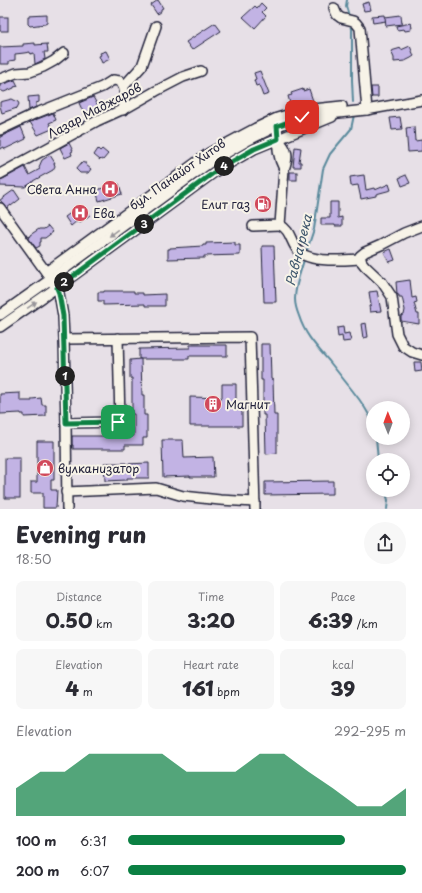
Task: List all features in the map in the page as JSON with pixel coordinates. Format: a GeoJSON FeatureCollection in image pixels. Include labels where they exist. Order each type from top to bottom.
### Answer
{"type":"FeatureCollection","features":[{"type":"Feature","properties":{"kind":"street"},"geometry":{"type":"LineString","coordinates":[[334,8],[337,15],[341,18],[353,21],[360,28],[367,110]]}},
{"type":"Feature","properties":{"kind":"street"},"geometry":{"type":"LineString","coordinates":[[124,86],[142,66],[156,26]]}},
{"type":"Feature","properties":{"kind":"street"},"geometry":{"type":"LineString","coordinates":[[0,79],[16,73],[30,72],[43,67],[64,53]]}},
{"type":"Feature","properties":{"kind":"street","name":"Лазар Маджаров"},"geometry":{"type":"LineString","coordinates":[[0,174],[97,121],[123,110],[183,77],[202,71]]}},
{"type":"Feature","properties":{"kind":"street"},"geometry":{"type":"LineString","coordinates":[[0,130],[34,114],[102,87],[113,80],[120,81],[124,86],[125,99],[123,110]]}},
{"type":"Feature","properties":{"kind":"street","name":"бул. Панайот Хитов"},"geometry":{"type":"LineString","coordinates":[[0,315],[49,276],[209,163],[247,140],[277,126],[302,117],[342,110],[367,110],[422,100]]}},
{"type":"Feature","properties":{"kind":"street"},"geometry":{"type":"LineString","coordinates":[[49,276],[209,153],[277,118],[304,110],[342,110]]}},
{"type":"Feature","properties":{"kind":"street","name":"бул. Панайот Хитов"},"geometry":{"type":"LineString","coordinates":[[0,327],[57,288],[216,171],[254,149],[342,110]]}},
{"type":"Feature","properties":{"kind":"street"},"geometry":{"type":"LineString","coordinates":[[277,126],[277,148],[280,162],[284,169],[280,225]]}},
{"type":"Feature","properties":{"kind":"street"},"geometry":{"type":"LineString","coordinates":[[0,208],[49,276],[59,293],[62,308],[64,339],[67,509]]}},
{"type":"Feature","properties":{"kind":"street"},"geometry":{"type":"LineString","coordinates":[[253,226],[280,225],[285,228],[296,249],[305,256],[324,260],[361,259]]}},
{"type":"Feature","properties":{"kind":"street"},"geometry":{"type":"LineString","coordinates":[[422,226],[404,233],[365,252],[360,256],[361,261],[382,282],[392,297],[397,334],[403,346],[412,352],[422,355]]}},
{"type":"Feature","properties":{"kind":"street"},"geometry":{"type":"LineString","coordinates":[[64,339],[250,337],[255,506],[183,496],[156,488],[66,492]]}},
{"type":"Feature","properties":{"kind":"street"},"geometry":{"type":"LineString","coordinates":[[66,423],[120,421],[118,338]]}},
{"type":"Feature","properties":{"kind":"building"},"geometry":{"type":"Polygon","coordinates":[[[158,0],[163,8],[157,14],[151,5],[158,0]]]}},
{"type":"Feature","properties":{"kind":"building"},"geometry":{"type":"Polygon","coordinates":[[[369,2],[371,10],[364,11],[362,4],[369,2]]]}},
{"type":"Feature","properties":{"kind":"building"},"geometry":{"type":"Polygon","coordinates":[[[261,3],[266,8],[262,12],[266,16],[255,28],[243,17],[255,6],[257,8],[261,3]]]}},
{"type":"Feature","properties":{"kind":"building"},"geometry":{"type":"Polygon","coordinates":[[[47,15],[47,23],[45,24],[30,26],[28,24],[28,16],[47,15]]]}},
{"type":"Feature","properties":{"kind":"building"},"geometry":{"type":"Polygon","coordinates":[[[385,15],[386,21],[373,23],[372,16],[385,15]]]}},
{"type":"Feature","properties":{"kind":"building"},"geometry":{"type":"Polygon","coordinates":[[[401,15],[402,24],[386,26],[385,17],[401,15]]]}},
{"type":"Feature","properties":{"kind":"building"},"geometry":{"type":"Polygon","coordinates":[[[0,17],[8,17],[8,31],[0,31],[0,17]]]}},
{"type":"Feature","properties":{"kind":"building"},"geometry":{"type":"Polygon","coordinates":[[[215,23],[221,31],[192,50],[186,42],[215,23]]]}},
{"type":"Feature","properties":{"kind":"building"},"geometry":{"type":"Polygon","coordinates":[[[411,23],[411,30],[397,30],[396,26],[411,23]]]}},
{"type":"Feature","properties":{"kind":"building"},"geometry":{"type":"Polygon","coordinates":[[[35,43],[35,45],[47,44],[48,52],[44,52],[45,59],[35,64],[34,53],[30,54],[30,52],[15,54],[15,60],[9,61],[9,64],[0,64],[0,47],[23,46],[23,44],[35,43]]]}},
{"type":"Feature","properties":{"kind":"building"},"geometry":{"type":"Polygon","coordinates":[[[410,46],[414,56],[405,61],[394,62],[391,51],[401,48],[401,50],[410,46]]]}},
{"type":"Feature","properties":{"kind":"building"},"geometry":{"type":"Polygon","coordinates":[[[106,51],[110,59],[102,63],[99,56],[101,55],[100,53],[106,51]]]}},
{"type":"Feature","properties":{"kind":"building"},"geometry":{"type":"Polygon","coordinates":[[[260,71],[269,94],[263,96],[259,85],[256,86],[254,80],[256,79],[254,73],[260,71]]]}},
{"type":"Feature","properties":{"kind":"building"},"geometry":{"type":"Polygon","coordinates":[[[15,80],[18,86],[4,92],[0,90],[0,85],[15,80]]]}},
{"type":"Feature","properties":{"kind":"building"},"geometry":{"type":"Polygon","coordinates":[[[371,87],[378,87],[378,97],[372,97],[371,87]]]}},
{"type":"Feature","properties":{"kind":"building"},"geometry":{"type":"Polygon","coordinates":[[[303,89],[303,91],[309,89],[313,101],[291,107],[288,96],[292,95],[291,93],[303,89]]]}},
{"type":"Feature","properties":{"kind":"building"},"geometry":{"type":"Polygon","coordinates":[[[39,96],[39,102],[36,103],[36,107],[29,110],[28,97],[39,96]]]}},
{"type":"Feature","properties":{"kind":"building"},"geometry":{"type":"Polygon","coordinates":[[[93,97],[98,106],[84,114],[79,103],[93,97]]]}},
{"type":"Feature","properties":{"kind":"building"},"geometry":{"type":"Polygon","coordinates":[[[12,99],[18,102],[19,104],[17,108],[2,113],[0,102],[12,99]]]}},
{"type":"Feature","properties":{"kind":"building"},"geometry":{"type":"Polygon","coordinates":[[[53,113],[56,120],[49,123],[52,129],[38,135],[30,122],[53,113]]]}},
{"type":"Feature","properties":{"kind":"building"},"geometry":{"type":"Polygon","coordinates":[[[400,117],[402,129],[392,130],[390,118],[400,117]]]}},
{"type":"Feature","properties":{"kind":"building"},"geometry":{"type":"Polygon","coordinates":[[[21,127],[26,139],[5,149],[4,147],[0,149],[0,137],[21,127]]]}},
{"type":"Feature","properties":{"kind":"building"},"geometry":{"type":"Polygon","coordinates":[[[414,127],[415,141],[422,140],[422,151],[408,152],[406,128],[414,127]]]}},
{"type":"Feature","properties":{"kind":"building"},"geometry":{"type":"Polygon","coordinates":[[[69,143],[73,151],[71,152],[72,155],[65,158],[60,148],[69,143]]]}},
{"type":"Feature","properties":{"kind":"building"},"geometry":{"type":"Polygon","coordinates":[[[295,147],[301,148],[299,162],[301,162],[301,167],[293,167],[295,147]]]}},
{"type":"Feature","properties":{"kind":"building"},"geometry":{"type":"Polygon","coordinates":[[[98,149],[100,151],[102,149],[108,154],[103,160],[100,160],[94,155],[98,149]]]}},
{"type":"Feature","properties":{"kind":"building"},"geometry":{"type":"Polygon","coordinates":[[[50,155],[55,163],[53,170],[25,187],[0,186],[0,180],[25,167],[29,175],[40,169],[39,167],[42,160],[50,155]]]}},
{"type":"Feature","properties":{"kind":"building"},"geometry":{"type":"Polygon","coordinates":[[[82,162],[86,163],[86,165],[91,169],[88,173],[80,173],[76,169],[82,162]]]}},
{"type":"Feature","properties":{"kind":"building"},"geometry":{"type":"Polygon","coordinates":[[[290,172],[297,172],[297,180],[290,180],[290,172]]]}},
{"type":"Feature","properties":{"kind":"building"},"geometry":{"type":"Polygon","coordinates":[[[364,175],[366,190],[374,188],[375,190],[389,184],[391,190],[376,194],[376,196],[361,199],[358,185],[351,186],[350,177],[364,175]]]}},
{"type":"Feature","properties":{"kind":"building"},"geometry":{"type":"Polygon","coordinates":[[[406,175],[410,183],[402,186],[399,178],[406,175]]]}},
{"type":"Feature","properties":{"kind":"building","name":"Света Анна"},"geometry":{"type":"Polygon","coordinates":[[[119,184],[122,194],[99,201],[96,190],[119,184]]]}},
{"type":"Feature","properties":{"kind":"building"},"geometry":{"type":"Polygon","coordinates":[[[14,190],[20,199],[7,208],[0,200],[14,190]]]}},
{"type":"Feature","properties":{"kind":"building"},"geometry":{"type":"Polygon","coordinates":[[[330,202],[338,202],[338,218],[342,217],[342,226],[321,225],[321,218],[330,218],[330,202]]]}},
{"type":"Feature","properties":{"kind":"building","name":"Ева"},"geometry":{"type":"Polygon","coordinates":[[[84,207],[90,215],[80,222],[78,220],[71,226],[65,217],[76,209],[78,211],[84,207]]]}},
{"type":"Feature","properties":{"kind":"building"},"geometry":{"type":"Polygon","coordinates":[[[48,226],[53,232],[45,238],[41,238],[40,246],[36,248],[29,239],[30,235],[39,229],[44,229],[48,226]]]}},
{"type":"Feature","properties":{"kind":"building"},"geometry":{"type":"Polygon","coordinates":[[[235,242],[235,245],[240,245],[240,255],[168,259],[168,249],[170,248],[203,246],[206,245],[206,243],[235,242]]]}},
{"type":"Feature","properties":{"kind":"building"},"geometry":{"type":"Polygon","coordinates":[[[262,246],[274,246],[276,302],[264,302],[262,246]]]}},
{"type":"Feature","properties":{"kind":"building"},"geometry":{"type":"Polygon","coordinates":[[[391,249],[395,260],[389,262],[384,252],[391,249]]]}},
{"type":"Feature","properties":{"kind":"building"},"geometry":{"type":"Polygon","coordinates":[[[410,280],[412,298],[416,297],[417,302],[414,303],[417,314],[419,314],[419,324],[401,321],[401,316],[404,315],[405,310],[402,297],[399,297],[397,294],[396,282],[410,280]]]}},
{"type":"Feature","properties":{"kind":"building"},"geometry":{"type":"Polygon","coordinates":[[[134,291],[134,293],[143,293],[143,295],[165,294],[165,306],[145,306],[145,304],[103,305],[103,301],[98,301],[98,292],[134,291]]]}},
{"type":"Feature","properties":{"kind":"building"},"geometry":{"type":"Polygon","coordinates":[[[377,291],[381,311],[370,312],[369,306],[371,305],[369,292],[377,291]]]}},
{"type":"Feature","properties":{"kind":"building"},"geometry":{"type":"Polygon","coordinates":[[[366,323],[368,337],[363,338],[361,324],[366,323]]]}},
{"type":"Feature","properties":{"kind":"building"},"geometry":{"type":"Polygon","coordinates":[[[343,327],[344,334],[349,333],[351,341],[343,342],[342,336],[338,337],[337,328],[343,327]]]}},
{"type":"Feature","properties":{"kind":"building"},"geometry":{"type":"Polygon","coordinates":[[[261,344],[270,344],[274,415],[277,415],[277,453],[266,454],[265,415],[263,415],[263,380],[261,380],[261,344]]]}},
{"type":"Feature","properties":{"kind":"building"},"geometry":{"type":"Polygon","coordinates":[[[190,345],[227,345],[227,356],[189,356],[189,359],[139,359],[139,349],[190,348],[190,345]]]}},
{"type":"Feature","properties":{"kind":"building"},"geometry":{"type":"Polygon","coordinates":[[[141,359],[144,415],[147,415],[147,438],[143,438],[143,445],[125,445],[125,449],[73,449],[72,436],[134,436],[130,360],[141,359]]]}},
{"type":"Feature","properties":{"kind":"building"},"geometry":{"type":"Polygon","coordinates":[[[414,362],[421,362],[422,371],[415,372],[414,362]]]}},
{"type":"Feature","properties":{"kind":"building","name":"Магнит"},"geometry":{"type":"Polygon","coordinates":[[[222,384],[236,384],[236,405],[242,405],[242,426],[190,426],[190,397],[222,398],[222,384]]]}},
{"type":"Feature","properties":{"kind":"building"},"geometry":{"type":"Polygon","coordinates":[[[20,393],[20,401],[32,401],[32,399],[41,398],[42,405],[46,405],[46,416],[24,417],[24,414],[21,413],[0,414],[0,394],[20,393]]]}},
{"type":"Feature","properties":{"kind":"building"},"geometry":{"type":"Polygon","coordinates":[[[162,440],[183,440],[184,458],[213,457],[214,477],[163,477],[162,440]]]}},
{"type":"Feature","properties":{"kind":"building"},"geometry":{"type":"Polygon","coordinates":[[[37,441],[54,441],[54,480],[51,480],[51,490],[57,490],[56,508],[43,508],[43,493],[31,493],[31,482],[37,482],[37,441]]]}},
{"type":"Feature","properties":{"kind":"building"},"geometry":{"type":"Polygon","coordinates":[[[5,458],[20,458],[20,498],[5,498],[5,458]]]}},
{"type":"Feature","properties":{"kind":"building"},"geometry":{"type":"Polygon","coordinates":[[[104,463],[149,463],[149,478],[127,478],[127,480],[105,481],[104,463]]]}},
{"type":"Feature","properties":{"kind":"building"},"geometry":{"type":"Polygon","coordinates":[[[333,481],[333,494],[265,495],[265,482],[333,481]]]}},
{"type":"Feature","properties":{"kind":"waterway","name":"Равна река"},"geometry":{"type":"LineString","coordinates":[[347,0],[346,6],[349,16]]}},
{"type":"Feature","properties":{"kind":"waterway","name":"Равна река"},"geometry":{"type":"LineString","coordinates":[[351,24],[353,102]]}},
{"type":"Feature","properties":{"kind":"waterway","name":"Равна река"},"geometry":{"type":"LineString","coordinates":[[306,253],[314,229],[323,169],[330,154],[351,129],[354,115]]}},
{"type":"Feature","properties":{"kind":"waterway","name":"Равна река"},"geometry":{"type":"LineString","coordinates":[[305,257],[298,278],[295,294],[296,305],[301,323],[311,340],[366,410]]}},
{"type":"Feature","properties":{"kind":"waterway","name":"Равна река"},"geometry":{"type":"LineString","coordinates":[[377,445],[377,453]]}},
{"type":"Feature","properties":{"kind":"waterway","name":"Равна река"},"geometry":{"type":"LineString","coordinates":[[387,497],[387,509]]}},
{"type":"Feature","properties":{"kind":"place","name":"Света Анна"},"geometry":{"type":"Point","coordinates":[110,189]}},
{"type":"Feature","properties":{"kind":"place","name":"Елит газ"},"geometry":{"type":"Point","coordinates":[263,204]}},
{"type":"Feature","properties":{"kind":"place","name":"Ева"},"geometry":{"type":"Point","coordinates":[80,213]}},
{"type":"Feature","properties":{"kind":"place","name":"Магнит"},"geometry":{"type":"Point","coordinates":[213,404]}},
{"type":"Feature","properties":{"kind":"place","name":"вулканизатор"},"geometry":{"type":"Point","coordinates":[45,468]}},
{"type":"Feature","properties":{"kind":"route"},"geometry":{"type":"LineString","coordinates":[[118,422],[66,423],[63,316],[61,300],[57,288],[216,171],[254,149],[278,139],[277,126],[302,117]]}}]}
